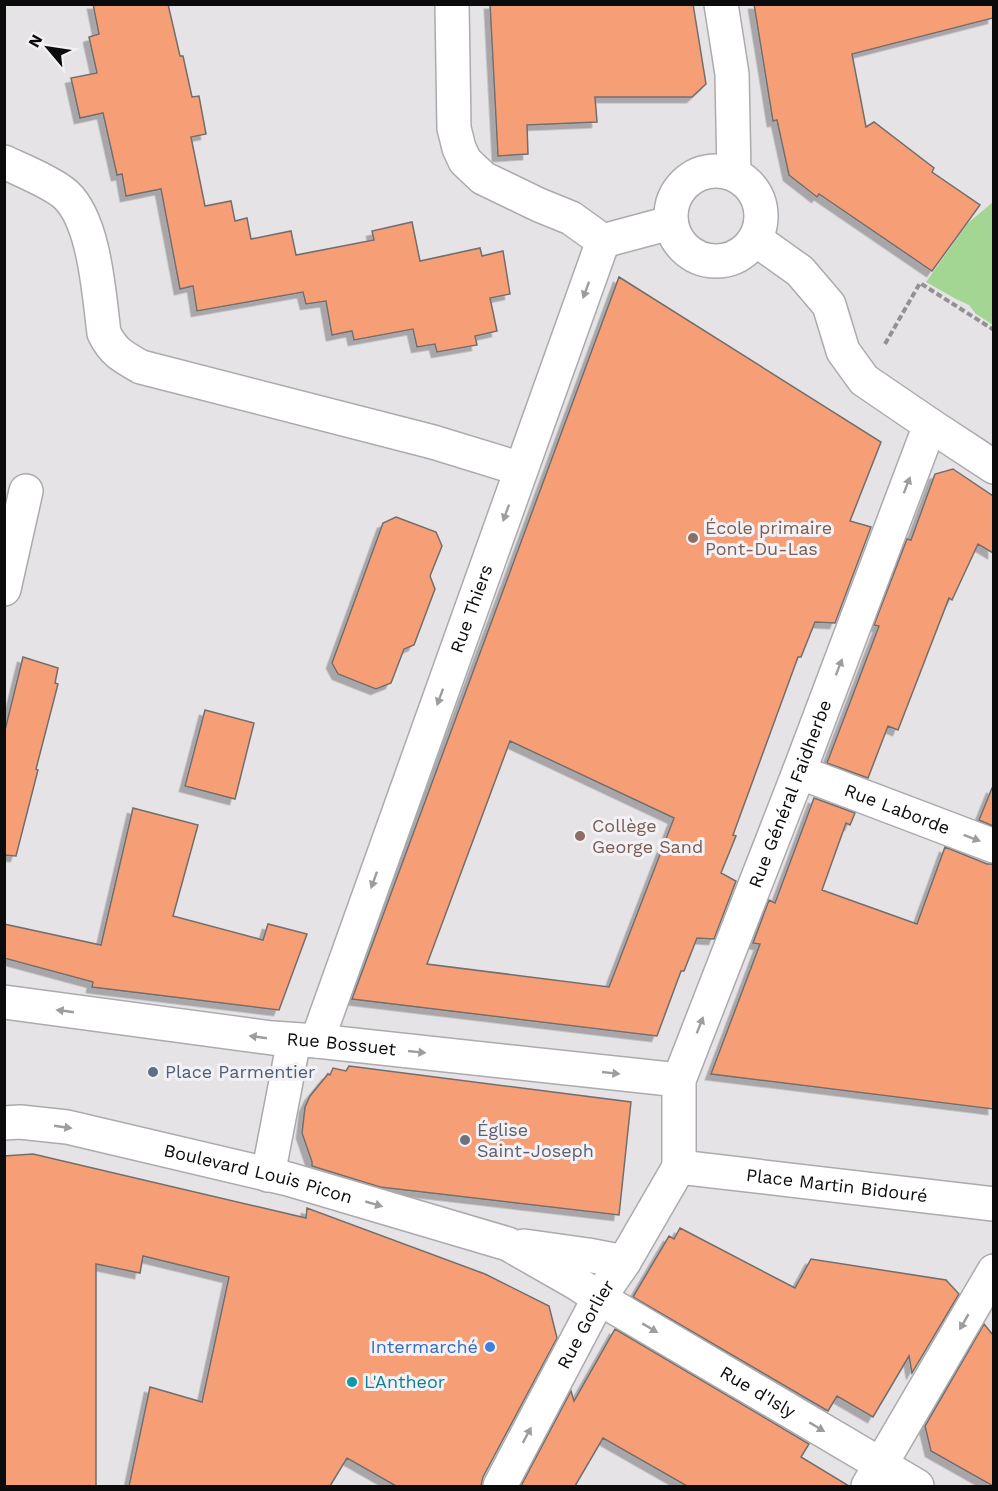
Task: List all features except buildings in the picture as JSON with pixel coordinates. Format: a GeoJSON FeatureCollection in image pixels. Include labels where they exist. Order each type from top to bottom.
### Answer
{"type":"FeatureCollection","features":[{"type":"Feature","properties":{"kind":"street"},"geometry":{"type":"LineString","coordinates":[[452,4],[454,128],[465,161],[483,178],[571,218],[603,241],[670,223]]}},
{"type":"Feature","properties":{"kind":"street"},"geometry":{"type":"LineString","coordinates":[[721,4],[732,74],[734,174]]}},
{"type":"Feature","properties":{"kind":"street"},"geometry":{"type":"LineString","coordinates":[[4,162],[66,195],[81,215],[91,250],[104,333],[117,353],[149,369],[434,442],[521,469]]}},
{"type":"Feature","properties":{"kind":"street"},"geometry":{"type":"LineString","coordinates":[[708,171],[734,174],[754,191],[762,216],[755,239],[747,250],[725,261],[703,261],[680,245],[670,223],[675,194],[693,177],[708,171]]}},
{"type":"Feature","properties":{"kind":"street"},"geometry":{"type":"LineString","coordinates":[[755,239],[800,271],[829,305],[843,351],[864,380],[993,467]]}},
{"type":"Feature","properties":{"kind":"street","name":"Rue Thiers"},"geometry":{"type":"LineString","coordinates":[[305,1040],[521,469],[603,241]]}},
{"type":"Feature","properties":{"kind":"street","name":"Rue Général Faidherbe"},"geometry":{"type":"LineString","coordinates":[[679,1167],[679,1080],[800,772],[930,425]]}},
{"type":"Feature","properties":{"kind":"street"},"geometry":{"type":"LineString","coordinates":[[4,589],[26,491]]}},
{"type":"Feature","properties":{"kind":"street","name":"Rue Laborde"},"geometry":{"type":"LineString","coordinates":[[800,772],[993,846]]}},
{"type":"Feature","properties":{"kind":"street","name":"Rue Bossuet"},"geometry":{"type":"LineString","coordinates":[[4,1002],[249,1035],[679,1080]]}},
{"type":"Feature","properties":{"kind":"street"},"geometry":{"type":"LineString","coordinates":[[268,1175],[305,1040]]}},
{"type":"Feature","properties":{"kind":"street","name":"Boulevard Louis Picon"},"geometry":{"type":"LineString","coordinates":[[4,1124],[20,1122],[67,1127],[288,1179],[508,1244],[624,1262]]}},
{"type":"Feature","properties":{"kind":"street","name":"Place Martin Bidouré"},"geometry":{"type":"LineString","coordinates":[[679,1167],[993,1204]]}},
{"type":"Feature","properties":{"kind":"street","name":"Rue Gorlier"},"geometry":{"type":"LineString","coordinates":[[500,1486],[599,1298],[624,1262],[679,1167]]}},
{"type":"Feature","properties":{"kind":"street","name":"Boulevard Louis Picon"},"geometry":{"type":"LineString","coordinates":[[508,1244],[599,1298]]}},
{"type":"Feature","properties":{"kind":"street"},"geometry":{"type":"LineString","coordinates":[[874,1476],[993,1271]]}},
{"type":"Feature","properties":{"kind":"street","name":"Rue d'Isly"},"geometry":{"type":"LineString","coordinates":[[599,1298],[874,1476],[917,1486]]}},
{"type":"Feature","properties":{"kind":"path"},"geometry":{"type":"LineString","coordinates":[[864,380],[920,283],[993,330]]}},
{"type":"Feature","properties":{"kind":"green space"},"geometry":{"type":"Polygon","coordinates":[[[993,202],[993,325],[976,314],[969,305],[926,282],[968,223],[993,202]]]}},
{"type":"Feature","properties":{"kind":"place","name":"École primaire Pont-Du-Las"},"geometry":{"type":"Point","coordinates":[693,538]}},
{"type":"Feature","properties":{"kind":"place","name":"Collège George Sand"},"geometry":{"type":"Point","coordinates":[580,836]}},
{"type":"Feature","properties":{"kind":"place","name":"Place Parmentier"},"geometry":{"type":"Point","coordinates":[153,1072]}},
{"type":"Feature","properties":{"kind":"place","name":"Église Saint-Joseph"},"geometry":{"type":"Point","coordinates":[465,1140]}},
{"type":"Feature","properties":{"kind":"place","name":"Intermarché"},"geometry":{"type":"Point","coordinates":[490,1347]}},
{"type":"Feature","properties":{"kind":"place","name":"L'Antheor"},"geometry":{"type":"Point","coordinates":[352,1382]}}]}
